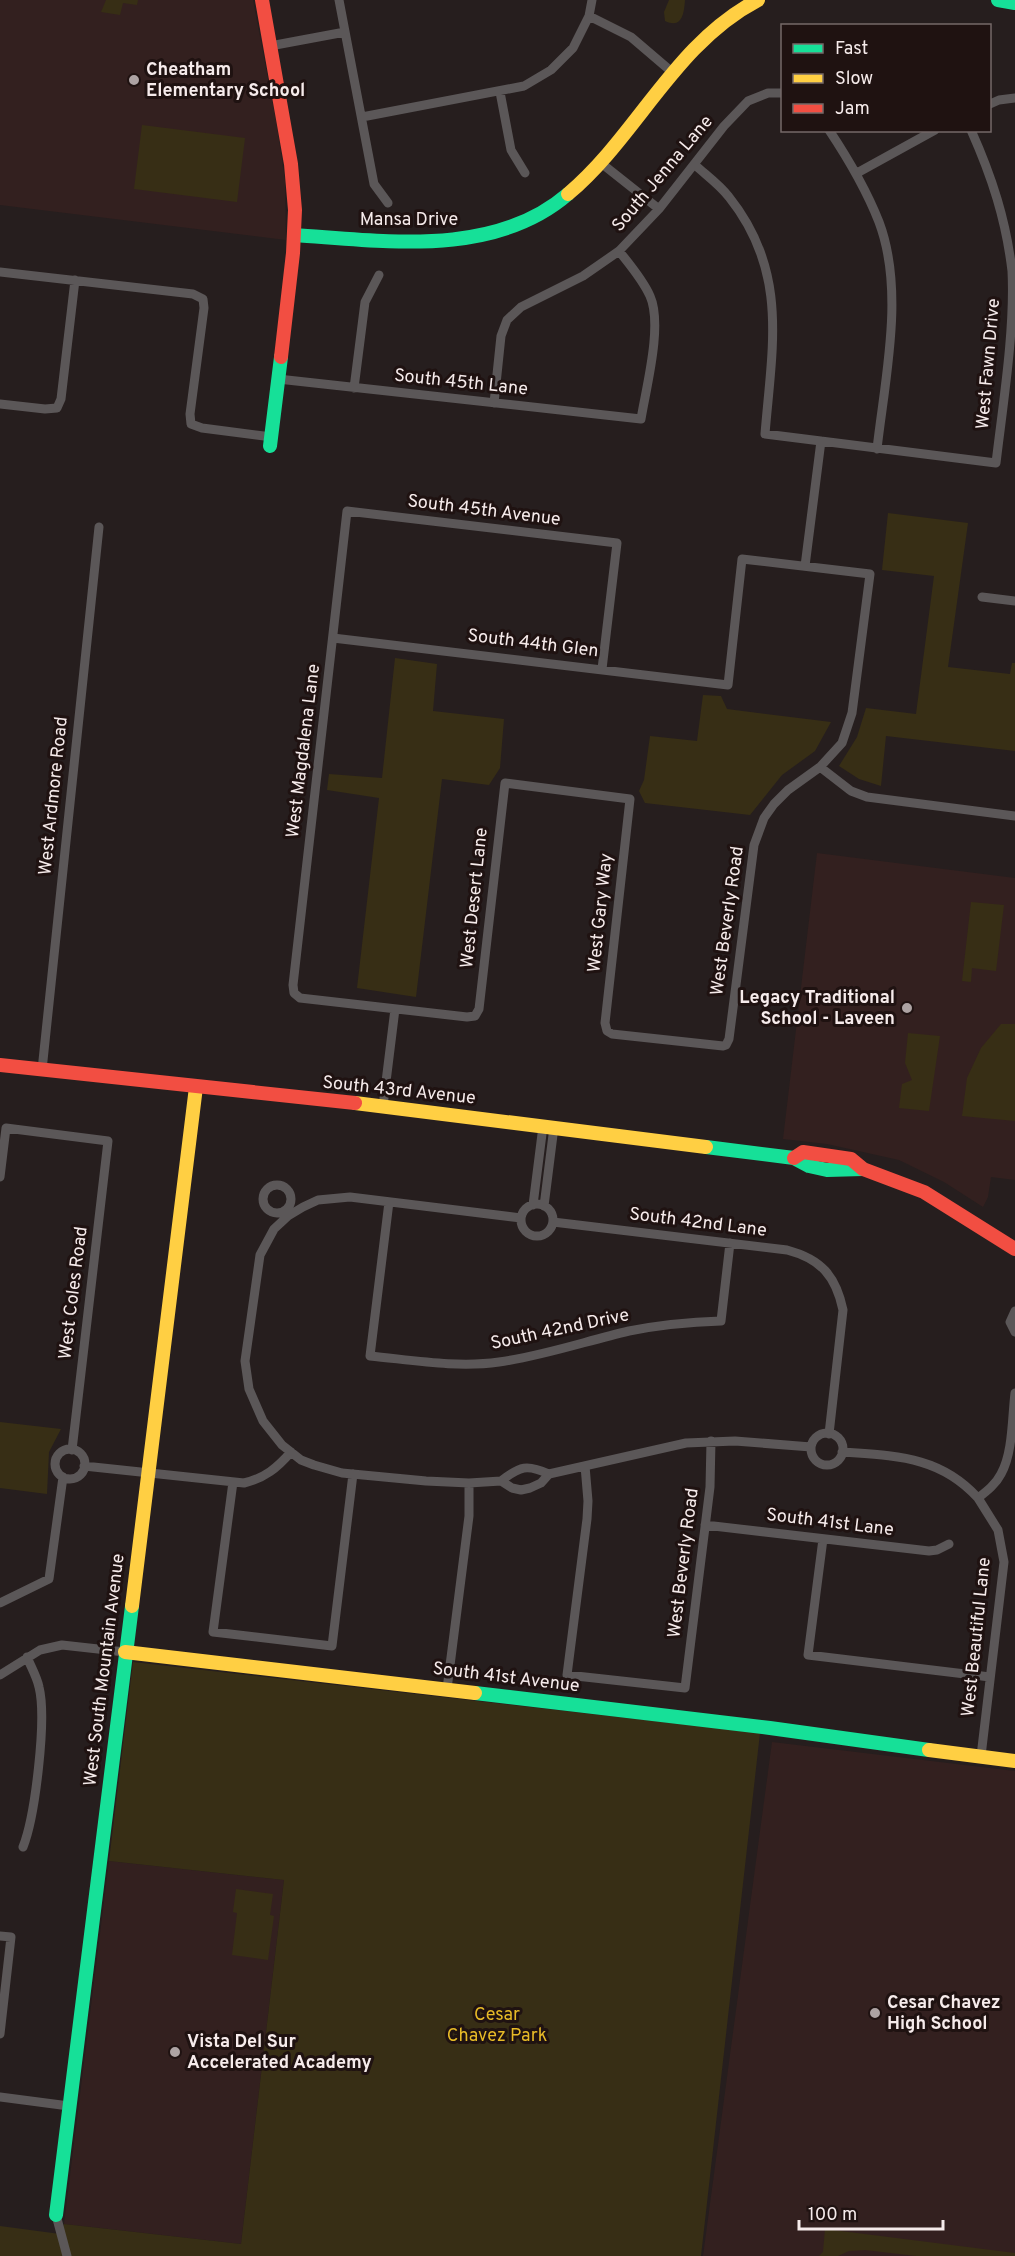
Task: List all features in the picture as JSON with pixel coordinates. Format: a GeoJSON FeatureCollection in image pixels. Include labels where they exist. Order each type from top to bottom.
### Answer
{"type":"FeatureCollection","features":[{"type":"Feature","properties":{"kind":"street"},"geometry":{"type":"LineString","coordinates":[[0,272],[193,294],[203,298],[204,308],[190,414],[191,424],[271,441],[295,235],[294,182],[262,0]]}},
{"type":"Feature","properties":{"kind":"street"},"geometry":{"type":"LineString","coordinates":[[339,0],[374,184],[387,203]]}},
{"type":"Feature","properties":{"kind":"street"},"geometry":{"type":"LineString","coordinates":[[362,117],[524,86],[551,70],[573,48],[589,16],[592,0]]}},
{"type":"Feature","properties":{"kind":"street","name":"Mansa Drive"},"geometry":{"type":"LineString","coordinates":[[295,235],[420,241],[487,234],[526,220],[562,200],[601,163],[700,40],[738,9],[758,0]]}},
{"type":"Feature","properties":{"kind":"street"},"geometry":{"type":"LineString","coordinates":[[998,0],[1015,3]]}},
{"type":"Feature","properties":{"kind":"street"},"geometry":{"type":"LineString","coordinates":[[589,16],[631,37],[672,72]]}},
{"type":"Feature","properties":{"kind":"street"},"geometry":{"type":"LineString","coordinates":[[270,46],[345,32]]}},
{"type":"Feature","properties":{"kind":"street"},"geometry":{"type":"LineString","coordinates":[[500,92],[511,150],[525,173]]}},
{"type":"Feature","properties":{"kind":"street","name":"South Jenna Lane"},"geometry":{"type":"LineString","coordinates":[[494,404],[501,336],[507,320],[521,307],[583,276],[619,251],[659,209],[724,126],[748,101],[768,93],[781,93]]}},
{"type":"Feature","properties":{"kind":"street"},"geometry":{"type":"LineString","coordinates":[[991,104],[1015,98]]}},
{"type":"Feature","properties":{"kind":"street"},"geometry":{"type":"LineString","coordinates":[[695,165],[728,195],[748,222],[763,258],[771,287],[774,315],[765,435],[877,449],[891,322],[890,269],[880,224],[857,173],[830,132]]}},
{"type":"Feature","properties":{"kind":"street"},"geometry":{"type":"LineString","coordinates":[[857,173],[931,132]]}},
{"type":"Feature","properties":{"kind":"street","name":"West Fawn Drive"},"geometry":{"type":"LineString","coordinates":[[877,449],[996,463],[1013,323],[1010,225],[972,132]]}},
{"type":"Feature","properties":{"kind":"street"},"geometry":{"type":"LineString","coordinates":[[601,163],[659,209]]}},
{"type":"Feature","properties":{"kind":"street","name":"South 45th Lane"},"geometry":{"type":"LineString","coordinates":[[278,379],[641,419],[655,334],[655,315],[651,297],[619,251]]}},
{"type":"Feature","properties":{"kind":"street"},"geometry":{"type":"LineString","coordinates":[[354,388],[365,302],[379,275]]}},
{"type":"Feature","properties":{"kind":"street"},"geometry":{"type":"LineString","coordinates":[[0,404],[45,409],[57,408],[61,399],[75,280]]}},
{"type":"Feature","properties":{"kind":"street"},"geometry":{"type":"LineString","coordinates":[[805,566],[821,441]]}},
{"type":"Feature","properties":{"kind":"street","name":"South 45th Avenue"},"geometry":{"type":"LineString","coordinates":[[346,511],[617,543],[602,669]]}},
{"type":"Feature","properties":{"kind":"street","name":"West Magdalena Lane"},"geometry":{"type":"LineString","coordinates":[[346,511],[294,993],[300,998],[395,1009]]}},
{"type":"Feature","properties":{"kind":"street","name":"West Ardmore Road"},"geometry":{"type":"LineString","coordinates":[[42,1070],[99,527]]}},
{"type":"Feature","properties":{"kind":"street","name":"South 44th Glen"},"geometry":{"type":"LineString","coordinates":[[333,638],[728,685],[742,559],[805,566]]}},
{"type":"Feature","properties":{"kind":"street","name":"West Beverly Road"},"geometry":{"type":"LineString","coordinates":[[607,1031],[612,1034],[719,1047],[726,1045],[729,1039],[756,836],[764,818],[774,804],[788,790],[820,767],[842,743],[849,728],[870,574],[805,566]]}},
{"type":"Feature","properties":{"kind":"street"},"geometry":{"type":"LineString","coordinates":[[982,597],[1015,601]]}},
{"type":"Feature","properties":{"kind":"street"},"geometry":{"type":"LineString","coordinates":[[820,767],[851,791],[867,797],[1015,816]]}},
{"type":"Feature","properties":{"kind":"street","name":"West Desert Lane"},"geometry":{"type":"LineString","coordinates":[[395,1009],[467,1017],[475,1016],[479,1010],[505,783],[630,799]]}},
{"type":"Feature","properties":{"kind":"street","name":"West Gary Way"},"geometry":{"type":"LineString","coordinates":[[607,1031],[605,1023],[630,799]]}},
{"type":"Feature","properties":{"kind":"street"},"geometry":{"type":"LineString","coordinates":[[383,1106],[395,1009]]}},
{"type":"Feature","properties":{"kind":"street","name":"South 43rd Avenue"},"geometry":{"type":"LineString","coordinates":[[0,1065],[383,1106],[794,1158],[802,1152],[851,1159],[863,1169],[924,1192],[1015,1249]]}},
{"type":"Feature","properties":{"kind":"street","name":"West South Mountain Avenue"},"geometry":{"type":"LineString","coordinates":[[67,2256],[56,2215],[196,1087]]}},
{"type":"Feature","properties":{"kind":"street"},"geometry":{"type":"LineString","coordinates":[[532,1205],[548,1126]]}},
{"type":"Feature","properties":{"kind":"street"},"geometry":{"type":"LineString","coordinates":[[544,1206],[548,1126]]}},
{"type":"Feature","properties":{"kind":"street","name":"West Coles Road"},"geometry":{"type":"LineString","coordinates":[[0,1177],[6,1128],[108,1141],[72,1450]]}},
{"type":"Feature","properties":{"kind":"street"},"geometry":{"type":"LineString","coordinates":[[521,1218],[389,1202],[333,1198],[318,1200],[287,1213],[274,1229],[260,1255],[245,1361],[249,1389],[273,1437],[301,1460],[326,1470],[469,1483],[501,1481],[520,1468],[530,1467],[549,1474],[661,1448],[711,1441],[811,1447]]}},
{"type":"Feature","properties":{"kind":"street","name":"South 42nd Drive"},"geometry":{"type":"LineString","coordinates":[[389,1202],[370,1356],[438,1363],[499,1362],[552,1352],[630,1331],[684,1323],[721,1321],[730,1243]]}},
{"type":"Feature","properties":{"kind":"street"},"geometry":{"type":"LineString","coordinates":[[532,1205],[544,1206],[551,1213],[553,1222],[549,1230],[537,1236],[525,1231],[521,1218],[525,1210],[532,1205]]}},
{"type":"Feature","properties":{"kind":"street","name":"South 42nd Lane"},"geometry":{"type":"LineString","coordinates":[[553,1222],[787,1250],[805,1255],[817,1263],[830,1276],[839,1293],[843,1310],[829,1434]]}},
{"type":"Feature","properties":{"kind":"street"},"geometry":{"type":"LineString","coordinates":[[1015,1311],[1010,1322],[1015,1332]]}},
{"type":"Feature","properties":{"kind":"street"},"geometry":{"type":"LineString","coordinates":[[978,1498],[1002,1473],[1007,1460],[1015,1394]]}},
{"type":"Feature","properties":{"kind":"street"},"geometry":{"type":"LineString","coordinates":[[829,1434],[841,1442],[842,1452],[837,1461],[827,1465],[813,1458],[811,1447],[819,1435],[829,1434]]}},
{"type":"Feature","properties":{"kind":"street","name":"West Beverly Road"},"geometry":{"type":"LineString","coordinates":[[585,1466],[587,1519],[567,1675],[685,1688],[710,1486],[711,1441]]}},
{"type":"Feature","properties":{"kind":"street"},"geometry":{"type":"LineString","coordinates":[[72,1450],[80,1454],[84,1466],[77,1478],[63,1477],[57,1471],[55,1462],[63,1451],[72,1450]]}},
{"type":"Feature","properties":{"kind":"street"},"geometry":{"type":"LineString","coordinates":[[84,1466],[244,1483],[266,1476],[291,1452]]}},
{"type":"Feature","properties":{"kind":"street","name":"West Beautiful Lane"},"geometry":{"type":"LineString","coordinates":[[842,1452],[923,1462],[940,1468],[964,1482],[978,1498],[998,1530],[1004,1562],[981,1756]]}},
{"type":"Feature","properties":{"kind":"street"},"geometry":{"type":"LineString","coordinates":[[233,1482],[213,1632],[332,1646],[353,1474]]}},
{"type":"Feature","properties":{"kind":"street"},"geometry":{"type":"LineString","coordinates":[[501,1481],[512,1488],[521,1490],[541,1483],[549,1474]]}},
{"type":"Feature","properties":{"kind":"street"},"geometry":{"type":"LineString","coordinates":[[0,1603],[49,1579],[63,1477]]}},
{"type":"Feature","properties":{"kind":"street"},"geometry":{"type":"LineString","coordinates":[[447,1689],[469,1515],[469,1483]]}},
{"type":"Feature","properties":{"kind":"street","name":"South 41st Lane"},"geometry":{"type":"LineString","coordinates":[[705,1525],[929,1551],[949,1544]]}},
{"type":"Feature","properties":{"kind":"street"},"geometry":{"type":"LineString","coordinates":[[823,1539],[808,1655],[990,1677]]}},
{"type":"Feature","properties":{"kind":"street","name":"South 41st Avenue"},"geometry":{"type":"LineString","coordinates":[[0,1675],[40,1650],[62,1645],[759,1726],[1015,1761]]}},
{"type":"Feature","properties":{"kind":"street"},"geometry":{"type":"LineString","coordinates":[[23,1847],[29,1831],[42,1729],[39,1688],[27,1658]]}},
{"type":"Feature","properties":{"kind":"street"},"geometry":{"type":"LineString","coordinates":[[0,1936],[11,1937],[0,2034]]}},
{"type":"Feature","properties":{"kind":"street"},"geometry":{"type":"LineString","coordinates":[[0,2097],[69,2106]]}},
{"type":"Feature","properties":{"kind":"shaded area","name":"Cheatham Elementary School"},"geometry":{"type":"Polygon","coordinates":[[[0,0],[253,0],[285,181],[286,240],[0,205],[0,0]]]}},
{"type":"Feature","properties":{"kind":"shaded area","name":"Legacy Traditional School - Laveen"},"geometry":{"type":"Polygon","coordinates":[[[817,853],[1015,878],[1015,1180],[991,1177],[988,1197],[983,1207],[944,1182],[899,1160],[827,1144],[783,1139],[817,853]]]}},
{"type":"Feature","properties":{"kind":"shaded area","name":"Cesar Chavez High School"},"geometry":{"type":"Polygon","coordinates":[[[772,1742],[1015,1771],[1015,2256],[703,2256],[772,1742]]]}},
{"type":"Feature","properties":{"kind":"shaded area","name":"Vista Del Sur Accelerated Academy"},"geometry":{"type":"Polygon","coordinates":[[[109,1861],[284,1880],[241,2244],[64,2224],[109,1861]]]}},
{"type":"Feature","properties":{"kind":"green space"},"geometry":{"type":"Polygon","coordinates":[[[106,0],[138,0],[137,5],[123,3],[120,15],[101,12],[106,0]]]}},
{"type":"Feature","properties":{"kind":"green space"},"geometry":{"type":"Polygon","coordinates":[[[669,0],[685,0],[683,15],[679,22],[665,21],[664,12],[669,0]]]}},
{"type":"Feature","properties":{"kind":"green space"},"geometry":{"type":"Polygon","coordinates":[[[142,125],[245,138],[237,202],[134,189],[142,125]]]}},
{"type":"Feature","properties":{"kind":"green space"},"geometry":{"type":"Polygon","coordinates":[[[888,513],[968,523],[948,667],[1010,674],[1012,663],[1015,663],[1015,751],[886,736],[881,786],[859,779],[839,766],[857,737],[866,708],[916,714],[934,576],[882,570],[888,513]]]}},
{"type":"Feature","properties":{"kind":"green space"},"geometry":{"type":"Polygon","coordinates":[[[395,658],[437,664],[433,711],[504,719],[500,768],[489,785],[442,779],[416,997],[357,988],[379,798],[327,790],[329,774],[382,778],[395,658]]]}},
{"type":"Feature","properties":{"kind":"green space"},"geometry":{"type":"Polygon","coordinates":[[[703,695],[721,696],[727,709],[831,722],[815,751],[782,775],[750,815],[645,803],[639,791],[644,780],[650,736],[697,741],[703,695]]]}},
{"type":"Feature","properties":{"kind":"green space"},"geometry":{"type":"Polygon","coordinates":[[[971,902],[1004,905],[996,971],[972,968],[971,982],[962,981],[971,902]]]}},
{"type":"Feature","properties":{"kind":"green space"},"geometry":{"type":"Polygon","coordinates":[[[1001,1024],[1015,1024],[1015,1121],[962,1116],[967,1078],[981,1048],[1001,1024]]]}},
{"type":"Feature","properties":{"kind":"green space"},"geometry":{"type":"Polygon","coordinates":[[[908,1033],[940,1036],[929,1111],[899,1108],[902,1084],[912,1080],[905,1063],[908,1033]]]}},
{"type":"Feature","properties":{"kind":"green space"},"geometry":{"type":"Polygon","coordinates":[[[0,1422],[61,1429],[49,1452],[47,1494],[0,1488],[0,1422]]]}},
{"type":"Feature","properties":{"kind":"green space","name":"Cesar Chavez Park"},"geometry":{"type":"Polygon","coordinates":[[[133,1662],[760,1733],[701,2256],[0,2256],[0,2226],[60,2234],[64,2224],[241,2244],[284,1880],[109,1861],[133,1662]]]}},
{"type":"Feature","properties":{"kind":"green space"},"geometry":{"type":"Polygon","coordinates":[[[236,1889],[273,1894],[270,1915],[274,1916],[268,1960],[232,1955],[237,1913],[233,1912],[236,1889]]]}},
{"type":"Feature","properties":{"kind":"green space"},"geometry":{"type":"Polygon","coordinates":[[[825,2229],[1015,2253],[1015,2256],[916,2256],[865,2250],[849,2251],[838,2256],[819,2256],[823,2252],[825,2229]]]}},
{"type":"Feature","properties":{"kind":"traffic: fast"},"geometry":{"type":"LineString","coordinates":[[998,0],[1015,3]]}},
{"type":"Feature","properties":{"kind":"traffic: fast"},"geometry":{"type":"LineString","coordinates":[[295,235],[401,242],[473,237],[507,228],[539,214],[568,194]]}},
{"type":"Feature","properties":{"kind":"traffic: fast"},"geometry":{"type":"LineString","coordinates":[[270,446],[281,357]]}},
{"type":"Feature","properties":{"kind":"traffic: fast"},"geometry":{"type":"LineString","coordinates":[[706,1147],[794,1158],[809,1166],[827,1170],[863,1169]]}},
{"type":"Feature","properties":{"kind":"traffic: fast"},"geometry":{"type":"LineString","coordinates":[[56,2215],[132,1606]]}},
{"type":"Feature","properties":{"kind":"traffic: fast"},"geometry":{"type":"LineString","coordinates":[[475,1693],[770,1728],[929,1750]]}},
{"type":"Feature","properties":{"kind":"traffic: slow"},"geometry":{"type":"LineString","coordinates":[[568,194],[593,171],[679,65],[729,19],[758,0]]}},
{"type":"Feature","properties":{"kind":"traffic: slow"},"geometry":{"type":"LineString","coordinates":[[132,1606],[196,1087]]}},
{"type":"Feature","properties":{"kind":"traffic: slow"},"geometry":{"type":"LineString","coordinates":[[355,1103],[706,1147]]}},
{"type":"Feature","properties":{"kind":"traffic: slow"},"geometry":{"type":"LineString","coordinates":[[125,1652],[475,1693]]}},
{"type":"Feature","properties":{"kind":"traffic: slow"},"geometry":{"type":"LineString","coordinates":[[929,1750],[1015,1761]]}},
{"type":"Feature","properties":{"kind":"traffic: jam"},"geometry":{"type":"LineString","coordinates":[[262,0],[291,164],[295,210],[293,253],[281,357]]}},
{"type":"Feature","properties":{"kind":"traffic: jam"},"geometry":{"type":"LineString","coordinates":[[0,1065],[355,1103]]}},
{"type":"Feature","properties":{"kind":"traffic: jam"},"geometry":{"type":"LineString","coordinates":[[794,1158],[803,1152],[851,1159],[863,1169],[924,1192],[1015,1249]]}},
{"type":"Feature","properties":{"kind":"place","name":"Cheatham Elementary School"},"geometry":{"type":"Point","coordinates":[134,80]}},
{"type":"Feature","properties":{"kind":"place","name":"Legacy Traditional School - Laveen"},"geometry":{"type":"Point","coordinates":[907,1008]}},
{"type":"Feature","properties":{"kind":"place","name":"Cesar Chavez High School"},"geometry":{"type":"Point","coordinates":[875,2013]}},
{"type":"Feature","properties":{"kind":"place","name":"Vista Del Sur Accelerated Academy"},"geometry":{"type":"Point","coordinates":[175,2052]}}]}
